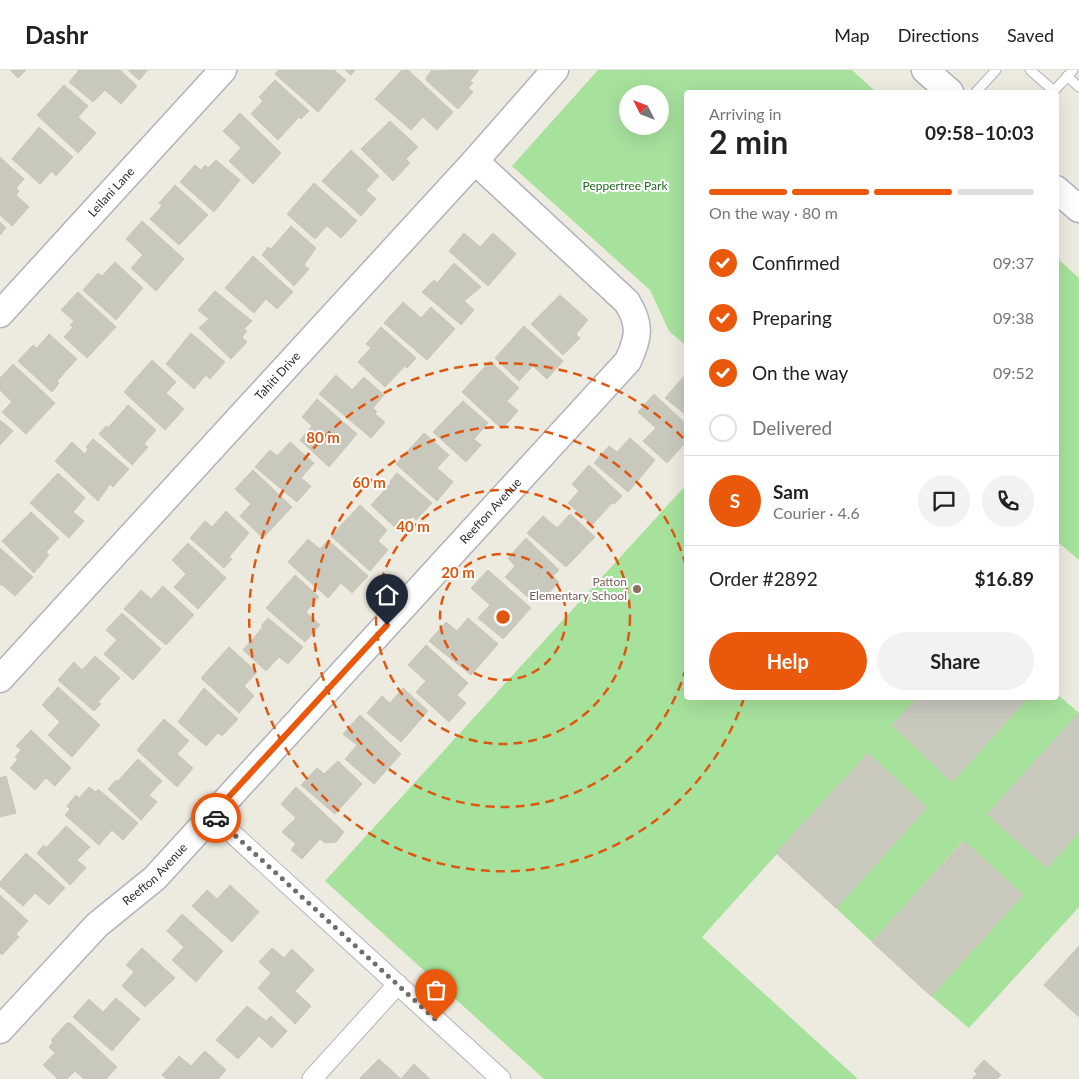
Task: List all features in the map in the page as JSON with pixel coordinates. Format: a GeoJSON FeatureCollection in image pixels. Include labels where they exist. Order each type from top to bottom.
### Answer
{"type":"FeatureCollection","features":[{"type":"Feature","properties":{"kind":"street","name":"Leilani Lane"},"geometry":{"type":"LineString","coordinates":[[0,314],[223,70]]}},
{"type":"Feature","properties":{"kind":"street","name":"Tahiti Drive"},"geometry":{"type":"LineString","coordinates":[[0,679],[475,161],[555,70]]}},
{"type":"Feature","properties":{"kind":"street"},"geometry":{"type":"LineString","coordinates":[[925,70],[948,90]]}},
{"type":"Feature","properties":{"kind":"street","name":"Reefton Avenue"},"geometry":{"type":"LineString","coordinates":[[0,1030],[97,925],[155,878],[628,361],[638,332],[635,316],[627,302],[475,161]]}},
{"type":"Feature","properties":{"kind":"street"},"geometry":{"type":"LineString","coordinates":[[1059,191],[1079,209]]}},
{"type":"Feature","properties":{"kind":"street"},"geometry":{"type":"LineString","coordinates":[[212,815],[501,1079]]}},
{"type":"Feature","properties":{"kind":"street"},"geometry":{"type":"LineString","coordinates":[[312,1079],[398,984]]}},
{"type":"Feature","properties":{"kind":"lane"},"geometry":{"type":"LineString","coordinates":[[978,90],[996,70]]}},
{"type":"Feature","properties":{"kind":"lane"},"geometry":{"type":"LineString","coordinates":[[1030,70],[1053,90]]}},
{"type":"Feature","properties":{"kind":"lane"},"geometry":{"type":"LineString","coordinates":[[1055,90],[1070,73],[1079,87]]}},
{"type":"Feature","properties":{"kind":"green space","name":"Peppertree Park"},"geometry":{"type":"Polygon","coordinates":[[[598,70],[852,70],[874,90],[684,90],[684,344],[669,331],[650,290],[512,166],[598,70]]]}},
{"type":"Feature","properties":{"kind":"green space"},"geometry":{"type":"Polygon","coordinates":[[[1059,260],[1079,278],[1079,560],[1059,543],[1059,260]]]}},
{"type":"Feature","properties":{"kind":"green space","name":"Patton Elementary School"},"geometry":{"type":"Polygon","coordinates":[[[684,487],[684,700],[916,700],[893,726],[952,782],[1026,700],[1059,700],[1059,696],[1079,713],[1047,867],[1079,832],[1079,907],[969,1028],[931,996],[1023,895],[963,841],[872,942],[836,908],[927,808],[868,753],[702,937],[858,1079],[544,1079],[325,881],[684,487]]]}},
{"type":"Feature","properties":{"kind":"building"},"geometry":{"type":"Polygon","coordinates":[[[10,70],[26,70],[18,78],[10,70]]]}},
{"type":"Feature","properties":{"kind":"building"},"geometry":{"type":"Polygon","coordinates":[[[79,70],[120,70],[137,86],[121,104],[105,90],[93,102],[69,82],[79,70]]]}},
{"type":"Feature","properties":{"kind":"building"},"geometry":{"type":"Polygon","coordinates":[[[128,70],[148,70],[139,80],[128,70]]]}},
{"type":"Feature","properties":{"kind":"building"},"geometry":{"type":"Polygon","coordinates":[[[279,70],[334,70],[346,80],[318,112],[275,74],[279,70]]]}},
{"type":"Feature","properties":{"kind":"building"},"geometry":{"type":"Polygon","coordinates":[[[345,70],[355,70],[351,75],[345,70]]]}},
{"type":"Feature","properties":{"kind":"building"},"geometry":{"type":"Polygon","coordinates":[[[402,70],[408,70],[453,112],[437,130],[423,117],[411,130],[375,99],[402,70]]]}},
{"type":"Feature","properties":{"kind":"building"},"geometry":{"type":"Polygon","coordinates":[[[432,70],[479,70],[470,81],[473,83],[468,88],[473,92],[458,109],[426,80],[432,70]]]}},
{"type":"Feature","properties":{"kind":"building"},"geometry":{"type":"Polygon","coordinates":[[[275,80],[309,111],[301,119],[299,117],[278,140],[251,114],[263,101],[259,97],[275,80]]]}},
{"type":"Feature","properties":{"kind":"building"},"geometry":{"type":"Polygon","coordinates":[[[64,85],[88,106],[78,117],[96,133],[78,153],[37,115],[64,85]]]}},
{"type":"Feature","properties":{"kind":"building"},"geometry":{"type":"Polygon","coordinates":[[[240,113],[281,153],[253,184],[229,161],[241,148],[223,131],[240,113]]]}},
{"type":"Feature","properties":{"kind":"building"},"geometry":{"type":"Polygon","coordinates":[[[390,121],[418,147],[406,159],[410,163],[393,181],[361,149],[390,121]]]}},
{"type":"Feature","properties":{"kind":"building"},"geometry":{"type":"Polygon","coordinates":[[[39,127],[73,157],[56,176],[52,171],[40,184],[12,159],[39,127]]]}},
{"type":"Feature","properties":{"kind":"building"},"geometry":{"type":"Polygon","coordinates":[[[351,150],[379,176],[366,190],[376,199],[361,216],[322,181],[351,150]]]}},
{"type":"Feature","properties":{"kind":"building"},"geometry":{"type":"Polygon","coordinates":[[[0,157],[24,179],[16,188],[19,191],[16,195],[29,207],[12,226],[0,215],[0,157]]]}},
{"type":"Feature","properties":{"kind":"building"},"geometry":{"type":"Polygon","coordinates":[[[216,160],[240,180],[214,212],[180,182],[195,165],[201,170],[205,165],[208,168],[216,160]]]}},
{"type":"Feature","properties":{"kind":"building"},"geometry":{"type":"Polygon","coordinates":[[[314,183],[357,221],[341,238],[327,226],[315,239],[287,214],[314,183]]]}},
{"type":"Feature","properties":{"kind":"building"},"geometry":{"type":"Polygon","coordinates":[[[175,185],[208,215],[179,245],[150,219],[162,206],[159,203],[175,185]]]}},
{"type":"Feature","properties":{"kind":"building"},"geometry":{"type":"Polygon","coordinates":[[[142,221],[184,259],[156,291],[131,268],[143,255],[126,239],[142,221]]]}},
{"type":"Feature","properties":{"kind":"building"},"geometry":{"type":"Polygon","coordinates":[[[0,222],[6,228],[0,235],[0,222]]]}},
{"type":"Feature","properties":{"kind":"building"},"geometry":{"type":"Polygon","coordinates":[[[291,226],[316,248],[304,265],[309,269],[294,286],[262,255],[268,247],[271,249],[291,226]]]}},
{"type":"Feature","properties":{"kind":"building"},"geometry":{"type":"Polygon","coordinates":[[[464,233],[480,247],[493,233],[516,254],[488,286],[449,251],[464,233]]]}},
{"type":"Feature","properties":{"kind":"building"},"geometry":{"type":"Polygon","coordinates":[[[253,256],[293,292],[277,309],[266,299],[254,313],[225,288],[253,256]]]}},
{"type":"Feature","properties":{"kind":"building"},"geometry":{"type":"Polygon","coordinates":[[[115,262],[143,288],[116,320],[83,290],[98,273],[102,276],[115,262]]]}},
{"type":"Feature","properties":{"kind":"building"},"geometry":{"type":"Polygon","coordinates":[[[454,263],[481,287],[464,301],[474,310],[461,325],[422,292],[434,280],[437,283],[454,263]]]}},
{"type":"Feature","properties":{"kind":"building"},"geometry":{"type":"Polygon","coordinates":[[[215,291],[252,321],[244,329],[247,331],[242,337],[247,342],[231,359],[199,328],[209,319],[198,310],[215,291]]]}},
{"type":"Feature","properties":{"kind":"building"},"geometry":{"type":"Polygon","coordinates":[[[78,292],[116,327],[87,358],[64,337],[73,327],[70,325],[74,321],[61,310],[78,292]]]}},
{"type":"Feature","properties":{"kind":"building"},"geometry":{"type":"Polygon","coordinates":[[[560,295],[588,320],[576,334],[580,338],[563,355],[531,324],[560,295]]]}},
{"type":"Feature","properties":{"kind":"building"},"geometry":{"type":"Polygon","coordinates":[[[403,302],[421,318],[431,307],[455,329],[427,360],[384,323],[403,302]]]}},
{"type":"Feature","properties":{"kind":"building"},"geometry":{"type":"Polygon","coordinates":[[[524,326],[563,361],[547,379],[533,366],[519,381],[495,358],[524,326]]]}},
{"type":"Feature","properties":{"kind":"building"},"geometry":{"type":"Polygon","coordinates":[[[381,327],[416,358],[407,368],[405,366],[385,387],[358,362],[371,348],[366,344],[381,327]]]}},
{"type":"Feature","properties":{"kind":"building"},"geometry":{"type":"Polygon","coordinates":[[[191,333],[225,362],[210,379],[206,375],[194,389],[166,364],[191,333]]]}},
{"type":"Feature","properties":{"kind":"building"},"geometry":{"type":"Polygon","coordinates":[[[49,334],[77,359],[57,381],[59,383],[52,392],[18,361],[33,345],[37,348],[49,334]]]}},
{"type":"Feature","properties":{"kind":"building"},"geometry":{"type":"Polygon","coordinates":[[[152,360],[176,382],[166,393],[184,409],[165,430],[124,392],[152,360]]]}},
{"type":"Feature","properties":{"kind":"building"},"geometry":{"type":"Polygon","coordinates":[[[490,361],[519,388],[507,401],[518,411],[502,429],[462,392],[490,361]]]}},
{"type":"Feature","properties":{"kind":"building"},"geometry":{"type":"Polygon","coordinates":[[[13,364],[55,403],[26,434],[2,412],[12,402],[0,390],[0,378],[13,364]]]}},
{"type":"Feature","properties":{"kind":"building"},"geometry":{"type":"Polygon","coordinates":[[[336,375],[352,390],[364,377],[384,395],[373,408],[377,412],[375,414],[385,422],[371,438],[319,394],[336,375]]]}},
{"type":"Feature","properties":{"kind":"building"},"geometry":{"type":"Polygon","coordinates":[[[684,376],[684,413],[665,398],[684,376]]]}},
{"type":"Feature","properties":{"kind":"building"},"geometry":{"type":"Polygon","coordinates":[[[654,394],[684,422],[684,444],[667,463],[643,441],[656,428],[638,412],[654,394]]]}},
{"type":"Feature","properties":{"kind":"building"},"geometry":{"type":"Polygon","coordinates":[[[317,399],[357,434],[329,467],[300,440],[312,426],[302,417],[317,399]]]}},
{"type":"Feature","properties":{"kind":"building"},"geometry":{"type":"Polygon","coordinates":[[[463,401],[488,423],[474,439],[481,445],[466,462],[433,432],[463,401]]]}},
{"type":"Feature","properties":{"kind":"building"},"geometry":{"type":"Polygon","coordinates":[[[128,405],[156,430],[144,444],[148,447],[132,465],[99,434],[106,426],[108,428],[128,405]]]}},
{"type":"Feature","properties":{"kind":"building"},"geometry":{"type":"Polygon","coordinates":[[[0,420],[13,431],[0,445],[0,420]]]}},
{"type":"Feature","properties":{"kind":"building"},"geometry":{"type":"Polygon","coordinates":[[[424,433],[449,455],[437,468],[453,482],[437,501],[396,464],[424,433]]]}},
{"type":"Feature","properties":{"kind":"building"},"geometry":{"type":"Polygon","coordinates":[[[630,438],[655,460],[628,492],[594,463],[609,446],[617,452],[630,438]]]}},
{"type":"Feature","properties":{"kind":"building"},"geometry":{"type":"Polygon","coordinates":[[[93,439],[129,469],[113,487],[110,484],[98,501],[55,461],[72,442],[85,454],[88,449],[86,447],[93,439]]]}},
{"type":"Feature","properties":{"kind":"building"},"geometry":{"type":"Polygon","coordinates":[[[290,442],[314,463],[301,478],[311,486],[297,502],[255,467],[270,450],[277,456],[290,442]]]}},
{"type":"Feature","properties":{"kind":"building"},"geometry":{"type":"Polygon","coordinates":[[[589,465],[622,496],[614,504],[612,503],[592,525],[568,503],[579,491],[572,484],[589,465]]]}},
{"type":"Feature","properties":{"kind":"building"},"geometry":{"type":"Polygon","coordinates":[[[253,470],[292,507],[263,538],[240,516],[251,504],[235,489],[253,470]]]}},
{"type":"Feature","properties":{"kind":"building"},"geometry":{"type":"Polygon","coordinates":[[[58,473],[85,498],[73,512],[84,521],[69,538],[30,503],[58,473]]]}},
{"type":"Feature","properties":{"kind":"building"},"geometry":{"type":"Polygon","coordinates":[[[397,473],[432,503],[416,520],[413,516],[399,531],[371,505],[391,483],[390,481],[397,473]]]}},
{"type":"Feature","properties":{"kind":"building"},"geometry":{"type":"Polygon","coordinates":[[[360,505],[387,530],[378,541],[388,550],[370,571],[331,536],[360,505]]]}},
{"type":"Feature","properties":{"kind":"building"},"geometry":{"type":"Polygon","coordinates":[[[226,511],[249,533],[229,557],[232,559],[224,568],[190,538],[205,521],[212,527],[226,511]]]}},
{"type":"Feature","properties":{"kind":"building"},"geometry":{"type":"Polygon","coordinates":[[[31,512],[59,538],[46,552],[49,555],[34,573],[2,541],[31,512]]]}},
{"type":"Feature","properties":{"kind":"building"},"geometry":{"type":"Polygon","coordinates":[[[570,514],[595,537],[566,567],[527,533],[543,516],[557,528],[570,514]]]}},
{"type":"Feature","properties":{"kind":"building"},"geometry":{"type":"Polygon","coordinates":[[[526,538],[559,570],[553,576],[559,582],[544,598],[536,591],[529,598],[505,577],[515,566],[508,558],[526,538]]]}},
{"type":"Feature","properties":{"kind":"building"},"geometry":{"type":"Polygon","coordinates":[[[308,539],[320,549],[328,540],[368,576],[352,593],[341,583],[328,598],[288,562],[308,539]]]}},
{"type":"Feature","properties":{"kind":"building"},"geometry":{"type":"Polygon","coordinates":[[[188,543],[226,578],[198,609],[174,587],[186,574],[172,560],[188,543]]]}},
{"type":"Feature","properties":{"kind":"building"},"geometry":{"type":"Polygon","coordinates":[[[0,548],[33,577],[15,596],[1,584],[0,586],[0,548]]]}},
{"type":"Feature","properties":{"kind":"building"},"geometry":{"type":"Polygon","coordinates":[[[488,570],[531,608],[503,639],[478,618],[490,605],[471,588],[488,570]]]}},
{"type":"Feature","properties":{"kind":"building"},"geometry":{"type":"Polygon","coordinates":[[[295,575],[319,597],[306,612],[320,625],[305,642],[266,608],[295,575]]]}},
{"type":"Feature","properties":{"kind":"building"},"geometry":{"type":"Polygon","coordinates":[[[163,586],[194,615],[166,645],[124,609],[141,590],[151,599],[163,586]]]}},
{"type":"Feature","properties":{"kind":"building"},"geometry":{"type":"Polygon","coordinates":[[[122,613],[161,649],[133,680],[104,654],[117,640],[106,630],[122,613]]]}},
{"type":"Feature","properties":{"kind":"building"},"geometry":{"type":"Polygon","coordinates":[[[268,618],[303,647],[288,664],[279,657],[266,671],[243,650],[263,627],[261,626],[268,618]]]}},
{"type":"Feature","properties":{"kind":"building"},"geometry":{"type":"Polygon","coordinates":[[[468,618],[498,644],[471,675],[429,641],[446,622],[457,631],[468,618]]]}},
{"type":"Feature","properties":{"kind":"building"},"geometry":{"type":"Polygon","coordinates":[[[426,645],[468,683],[457,695],[466,703],[449,722],[416,692],[426,681],[408,665],[426,645]]]}},
{"type":"Feature","properties":{"kind":"building"},"geometry":{"type":"Polygon","coordinates":[[[229,647],[257,672],[244,686],[254,696],[239,713],[201,678],[229,647]]]}},
{"type":"Feature","properties":{"kind":"building"},"geometry":{"type":"Polygon","coordinates":[[[95,656],[120,678],[98,702],[101,704],[94,711],[58,680],[74,662],[82,670],[95,656]]]}},
{"type":"Feature","properties":{"kind":"building"},"geometry":{"type":"Polygon","coordinates":[[[58,687],[100,725],[72,757],[48,735],[60,722],[42,705],[58,687]]]}},
{"type":"Feature","properties":{"kind":"building"},"geometry":{"type":"Polygon","coordinates":[[[204,688],[238,719],[222,736],[218,733],[206,746],[178,722],[204,688]]]}},
{"type":"Feature","properties":{"kind":"building"},"geometry":{"type":"Polygon","coordinates":[[[403,688],[428,711],[401,742],[367,713],[382,696],[390,703],[403,688]]]}},
{"type":"Feature","properties":{"kind":"building"},"geometry":{"type":"Polygon","coordinates":[[[916,700],[1026,700],[952,782],[892,725],[916,700]]]}},
{"type":"Feature","properties":{"kind":"building"},"geometry":{"type":"Polygon","coordinates":[[[1079,713],[1079,832],[1047,868],[987,814],[1079,713]]]}},
{"type":"Feature","properties":{"kind":"building"},"geometry":{"type":"Polygon","coordinates":[[[360,715],[401,754],[374,784],[345,759],[357,745],[343,734],[360,715]]]}},
{"type":"Feature","properties":{"kind":"building"},"geometry":{"type":"Polygon","coordinates":[[[164,719],[189,741],[177,754],[193,768],[177,787],[137,750],[164,719]]]}},
{"type":"Feature","properties":{"kind":"building"},"geometry":{"type":"Polygon","coordinates":[[[31,730],[71,768],[55,786],[46,778],[35,790],[10,768],[18,759],[15,757],[21,750],[16,746],[31,730]]]}},
{"type":"Feature","properties":{"kind":"building"},"geometry":{"type":"Polygon","coordinates":[[[868,753],[927,808],[836,908],[776,853],[868,753]]]}},
{"type":"Feature","properties":{"kind":"building"},"geometry":{"type":"Polygon","coordinates":[[[138,759],[162,781],[149,795],[157,802],[141,820],[108,789],[138,759]]]}},
{"type":"Feature","properties":{"kind":"building"},"geometry":{"type":"Polygon","coordinates":[[[338,761],[362,784],[335,814],[301,785],[317,768],[324,774],[338,761]]]}},
{"type":"Feature","properties":{"kind":"building"},"geometry":{"type":"Polygon","coordinates":[[[6,776],[16,813],[0,817],[0,778],[6,776]]]}},
{"type":"Feature","properties":{"kind":"building"},"geometry":{"type":"Polygon","coordinates":[[[89,787],[96,792],[98,789],[138,823],[123,840],[112,830],[99,845],[65,815],[70,809],[67,806],[76,795],[79,798],[89,787]]]}},
{"type":"Feature","properties":{"kind":"building"},"geometry":{"type":"Polygon","coordinates":[[[296,787],[344,832],[336,842],[325,843],[320,839],[302,859],[291,850],[296,844],[282,832],[296,818],[281,804],[296,787]]]}},
{"type":"Feature","properties":{"kind":"building"},"geometry":{"type":"Polygon","coordinates":[[[66,826],[90,847],[77,860],[86,868],[70,885],[37,853],[44,845],[46,848],[66,826]]]}},
{"type":"Feature","properties":{"kind":"building"},"geometry":{"type":"Polygon","coordinates":[[[964,841],[1023,895],[931,996],[872,942],[964,841]]]}},
{"type":"Feature","properties":{"kind":"building"},"geometry":{"type":"Polygon","coordinates":[[[26,853],[65,888],[49,905],[35,893],[23,906],[0,886],[0,882],[26,853]]]}},
{"type":"Feature","properties":{"kind":"building"},"geometry":{"type":"Polygon","coordinates":[[[230,885],[259,912],[232,942],[192,906],[207,890],[217,899],[230,885]]]}},
{"type":"Feature","properties":{"kind":"building"},"geometry":{"type":"Polygon","coordinates":[[[0,895],[28,921],[16,934],[19,937],[2,955],[0,953],[0,895]]]}},
{"type":"Feature","properties":{"kind":"building"},"geometry":{"type":"Polygon","coordinates":[[[182,914],[223,951],[196,982],[172,960],[184,947],[167,931],[182,914]]]}},
{"type":"Feature","properties":{"kind":"building"},"geometry":{"type":"Polygon","coordinates":[[[1079,946],[1079,1017],[1044,985],[1079,946]]]}},
{"type":"Feature","properties":{"kind":"building"},"geometry":{"type":"Polygon","coordinates":[[[142,948],[175,978],[145,1007],[122,986],[134,972],[126,965],[142,948]]]}},
{"type":"Feature","properties":{"kind":"building"},"geometry":{"type":"Polygon","coordinates":[[[272,948],[284,958],[292,949],[314,970],[295,991],[311,1006],[295,1024],[258,988],[271,973],[259,962],[272,948]]]}},
{"type":"Feature","properties":{"kind":"building"},"geometry":{"type":"Polygon","coordinates":[[[116,998],[140,1019],[112,1051],[73,1017],[89,999],[103,1012],[116,998]]]}},
{"type":"Feature","properties":{"kind":"building"},"geometry":{"type":"Polygon","coordinates":[[[247,1006],[266,1021],[271,1016],[287,1031],[272,1048],[259,1036],[238,1059],[216,1040],[247,1006]]]}},
{"type":"Feature","properties":{"kind":"building"},"geometry":{"type":"Polygon","coordinates":[[[67,1023],[70,1023],[117,1067],[106,1079],[84,1079],[75,1071],[67,1079],[58,1079],[43,1065],[55,1053],[49,1047],[53,1042],[51,1040],[67,1023]]]}},
{"type":"Feature","properties":{"kind":"building"},"geometry":{"type":"Polygon","coordinates":[[[205,1051],[226,1070],[218,1079],[167,1079],[162,1075],[179,1056],[191,1066],[205,1051]]]}},
{"type":"Feature","properties":{"kind":"building"},"geometry":{"type":"Polygon","coordinates":[[[379,1059],[401,1079],[359,1079],[379,1059]]]}},
{"type":"Feature","properties":{"kind":"building"},"geometry":{"type":"Polygon","coordinates":[[[984,1060],[1001,1075],[997,1079],[972,1079],[977,1074],[974,1071],[984,1060]]]}},
{"type":"Feature","properties":{"kind":"building"},"geometry":{"type":"Polygon","coordinates":[[[414,1064],[430,1079],[401,1079],[414,1064]]]}},
{"type":"Feature","properties":{"kind":"way so far"},"geometry":{"type":"LineString","coordinates":[[216,818],[436,1020]]}},
{"type":"Feature","properties":{"kind":"place","name":"Patton Elementary School"},"geometry":{"type":"Point","coordinates":[637,589]}},
{"type":"Feature","properties":{"kind":"route"},"geometry":{"type":"LineString","coordinates":[[216,818],[212,815],[387,625]]}}]}
